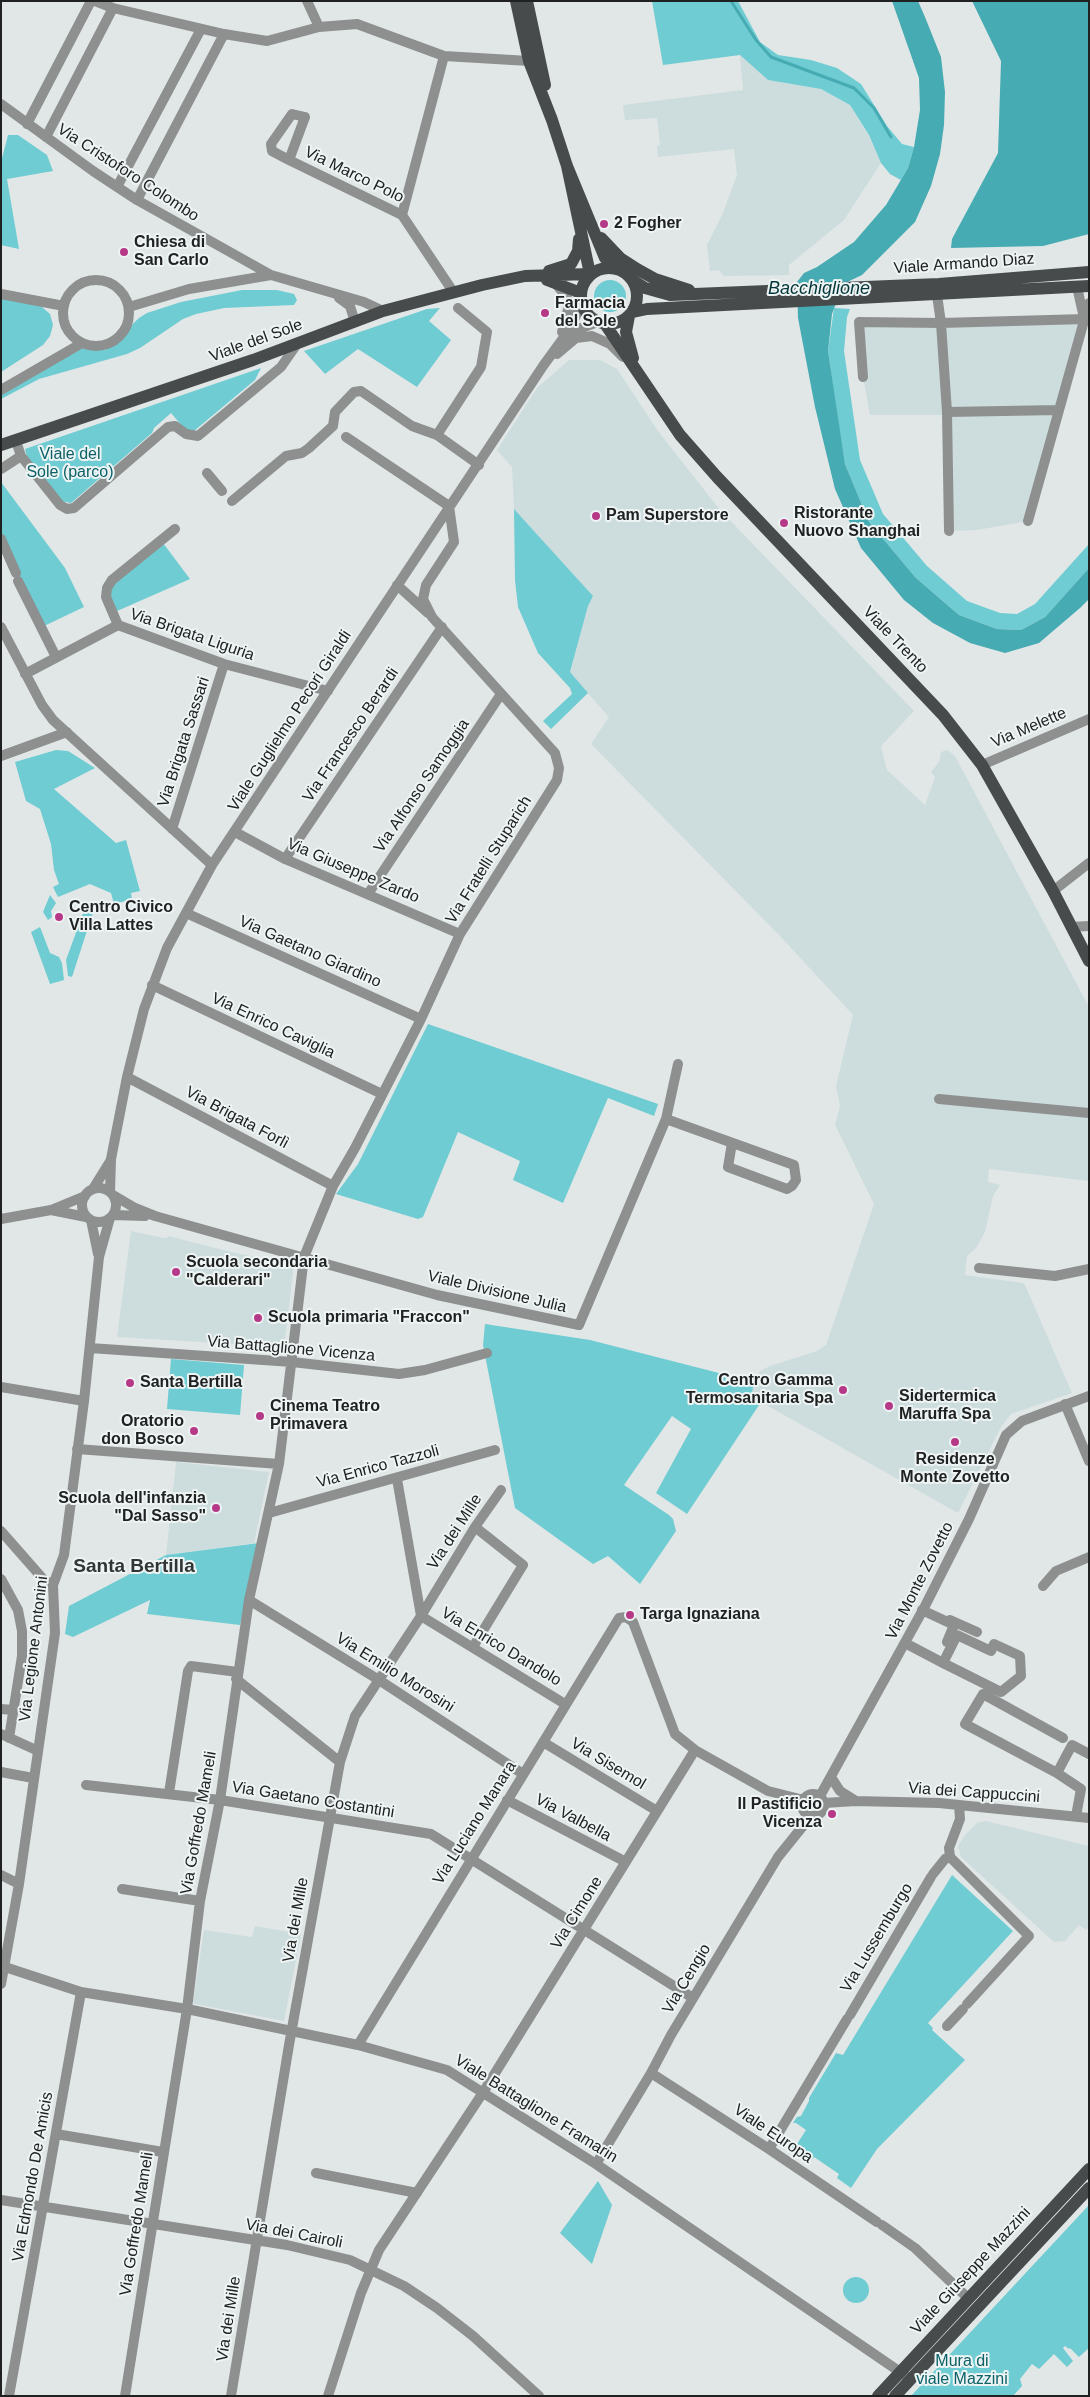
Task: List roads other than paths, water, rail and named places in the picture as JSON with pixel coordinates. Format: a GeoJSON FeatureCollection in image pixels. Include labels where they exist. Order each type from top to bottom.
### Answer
{"type":"FeatureCollection","features":[{"type":"Feature","properties":{"kind":"main road"},"geometry":{"type":"LineString","coordinates":[[516,1],[529,61],[552,120],[567,166],[605,258],[622,270],[634,281],[638,294],[631,314],[614,324],[602,323],[588,315],[581,299],[582,286],[590,274],[606,267],[622,270]]}},
{"type":"Feature","properties":{"kind":"main road"},"geometry":{"type":"LineString","coordinates":[[527,1],[552,120]]}},
{"type":"Feature","properties":{"kind":"main road"},"geometry":{"type":"LineString","coordinates":[[567,166],[590,274]]}},
{"type":"Feature","properties":{"kind":"main road"},"geometry":{"type":"LineString","coordinates":[[594,228],[605,244],[637,269],[674,286],[714,293]]}},
{"type":"Feature","properties":{"kind":"main road"},"geometry":{"type":"LineString","coordinates":[[525,276],[571,264],[578,251],[580,232]]}},
{"type":"Feature","properties":{"kind":"main road","name":"Viale Armando Diaz"},"geometry":{"type":"LineString","coordinates":[[631,314],[647,309],[795,295],[854,286],[939,284],[1089,272]]}},
{"type":"Feature","properties":{"kind":"main road","name":"Viale del Sole"},"geometry":{"type":"LineString","coordinates":[[1,445],[297,344],[383,311],[482,284],[525,276],[590,274]]}},
{"type":"Feature","properties":{"kind":"main road","name":"Viale del Sole"},"geometry":{"type":"LineString","coordinates":[[525,276],[553,281],[581,299]]}},
{"type":"Feature","properties":{"kind":"main road","name":"Viale Armando Diaz"},"geometry":{"type":"LineString","coordinates":[[634,281],[645,288],[670,295],[714,293],[850,298],[1083,286]]}},
{"type":"Feature","properties":{"kind":"main road","name":"Viale Trento"},"geometry":{"type":"LineString","coordinates":[[631,314],[626,332],[637,370]]}},
{"type":"Feature","properties":{"kind":"main road","name":"Viale Trento"},"geometry":{"type":"LineString","coordinates":[[602,323],[637,370],[680,435],[717,477],[943,714],[982,765],[1089,961]]}},
{"type":"Feature","properties":{"kind":"main road","name":"Viale Giuseppe Mazzini"},"geometry":{"type":"LineString","coordinates":[[895,2396],[906,2375],[969,2299],[1089,2169]]}},
{"type":"Feature","properties":{"kind":"main road","name":"Viale Giuseppe Mazzini"},"geometry":{"type":"LineString","coordinates":[[878,2396],[906,2375],[1089,2188]]}},
{"type":"Feature","properties":{"kind":"street"},"geometry":{"type":"LineString","coordinates":[[27,124],[90,1]]}},
{"type":"Feature","properties":{"kind":"street"},"geometry":{"type":"LineString","coordinates":[[95,1],[113,8],[224,34],[267,41],[319,26],[357,24],[444,56],[529,61]]}},
{"type":"Feature","properties":{"kind":"street"},"geometry":{"type":"LineString","coordinates":[[307,1],[319,26]]}},
{"type":"Feature","properties":{"kind":"street"},"geometry":{"type":"LineString","coordinates":[[46,137],[113,8]]}},
{"type":"Feature","properties":{"kind":"street"},"geometry":{"type":"LineString","coordinates":[[117,187],[201,28]]}},
{"type":"Feature","properties":{"kind":"street"},"geometry":{"type":"LineString","coordinates":[[136,200],[224,34]]}},
{"type":"Feature","properties":{"kind":"street"},"geometry":{"type":"LineString","coordinates":[[402,214],[444,56]]}},
{"type":"Feature","properties":{"kind":"street","name":"Via Cristoforo Colombo"},"geometry":{"type":"LineString","coordinates":[[1,104],[136,200],[270,275],[336,296],[364,302],[383,311]]}},
{"type":"Feature","properties":{"kind":"street","name":"Via Marco Polo"},"geometry":{"type":"LineString","coordinates":[[289,160],[402,214],[454,293]]}},
{"type":"Feature","properties":{"kind":"street"},"geometry":{"type":"LineString","coordinates":[[128,306],[189,289],[270,275]]}},
{"type":"Feature","properties":{"kind":"street"},"geometry":{"type":"LineString","coordinates":[[101,280],[119,289],[128,306],[129,317],[126,327],[112,342],[97,346],[82,342],[73,336],[66,327],[63,317],[64,306],[74,289],[82,283],[101,280]]}},
{"type":"Feature","properties":{"kind":"street"},"geometry":{"type":"LineString","coordinates":[[543,366],[563,329],[569,312],[567,298],[553,281]]}},
{"type":"Feature","properties":{"kind":"street"},"geometry":{"type":"LineString","coordinates":[[1083,286],[1085,319]]}},
{"type":"Feature","properties":{"kind":"street"},"geometry":{"type":"LineString","coordinates":[[1,294],[64,306]]}},
{"type":"Feature","properties":{"kind":"street"},"geometry":{"type":"LineString","coordinates":[[937,295],[941,323],[947,412],[949,531]]}},
{"type":"Feature","properties":{"kind":"street"},"geometry":{"type":"LineString","coordinates":[[336,296],[350,306],[355,322]]}},
{"type":"Feature","properties":{"kind":"street","name":"Viale Guglielmo Pecori Giraldi"},"geometry":{"type":"LineString","coordinates":[[111,1194],[112,1159],[127,1077],[152,985],[167,948],[212,865],[543,366],[568,333],[581,299]]}},
{"type":"Feature","properties":{"kind":"street"},"geometry":{"type":"LineString","coordinates":[[1028,521],[1089,303]]}},
{"type":"Feature","properties":{"kind":"street"},"geometry":{"type":"LineString","coordinates":[[437,435],[481,367],[487,332],[458,308]]}},
{"type":"Feature","properties":{"kind":"street"},"geometry":{"type":"LineString","coordinates":[[863,377],[859,322],[941,323],[1085,319]]}},
{"type":"Feature","properties":{"kind":"street"},"geometry":{"type":"LineString","coordinates":[[568,333],[602,323]]}},
{"type":"Feature","properties":{"kind":"street"},"geometry":{"type":"LineString","coordinates":[[543,366],[574,339],[592,336],[610,344],[637,370]]}},
{"type":"Feature","properties":{"kind":"street"},"geometry":{"type":"LineString","coordinates":[[1,390],[82,342]]}},
{"type":"Feature","properties":{"kind":"street"},"geometry":{"type":"LineString","coordinates":[[16,441],[21,456],[60,505],[67,509],[74,508],[168,427],[175,426],[186,434],[198,436],[281,367],[297,344]]}},
{"type":"Feature","properties":{"kind":"street"},"geometry":{"type":"LineString","coordinates":[[232,501],[286,456],[302,453],[309,448],[333,426],[335,412],[354,392],[361,391],[412,426],[437,435],[479,465]]}},
{"type":"Feature","properties":{"kind":"street"},"geometry":{"type":"LineString","coordinates":[[947,412],[1059,410]]}},
{"type":"Feature","properties":{"kind":"street"},"geometry":{"type":"LineString","coordinates":[[346,437],[450,506]]}},
{"type":"Feature","properties":{"kind":"street"},"geometry":{"type":"LineString","coordinates":[[1,469],[21,456]]}},
{"type":"Feature","properties":{"kind":"street"},"geometry":{"type":"LineString","coordinates":[[207,473],[222,491]]}},
{"type":"Feature","properties":{"kind":"street","name":"Via Fratelli Stuparich"},"geometry":{"type":"LineString","coordinates":[[304,1256],[333,1186],[355,1148],[421,1019],[460,934],[557,780],[559,768],[555,753],[432,617],[424,599],[424,592],[454,542],[450,506]]}},
{"type":"Feature","properties":{"kind":"street"},"geometry":{"type":"LineString","coordinates":[[118,625],[106,597],[107,588],[112,580],[175,529]]}},
{"type":"Feature","properties":{"kind":"street"},"geometry":{"type":"LineString","coordinates":[[1,539],[17,577],[56,657]]}},
{"type":"Feature","properties":{"kind":"street"},"geometry":{"type":"LineString","coordinates":[[398,585],[432,617]]}},
{"type":"Feature","properties":{"kind":"street","name":"Via Brigata Liguria"},"geometry":{"type":"LineString","coordinates":[[25,674],[118,625],[224,664],[328,691]]}},
{"type":"Feature","properties":{"kind":"street"},"geometry":{"type":"LineString","coordinates":[[1,627],[42,705],[53,720],[212,865]]}},
{"type":"Feature","properties":{"kind":"street","name":"Via Francesco Berardi"},"geometry":{"type":"LineString","coordinates":[[285,860],[442,627]]}},
{"type":"Feature","properties":{"kind":"street","name":"Via Brigata Sassari"},"geometry":{"type":"LineString","coordinates":[[172,829],[224,664]]}},
{"type":"Feature","properties":{"kind":"street","name":"Via Alfonso Samoggia"},"geometry":{"type":"LineString","coordinates":[[368,894],[502,694]]}},
{"type":"Feature","properties":{"kind":"street","name":"Via Melette"},"geometry":{"type":"LineString","coordinates":[[982,765],[1089,719]]}},
{"type":"Feature","properties":{"kind":"street"},"geometry":{"type":"LineString","coordinates":[[1,756],[67,732]]}},
{"type":"Feature","properties":{"kind":"street","name":"Via Giuseppe Zardo"},"geometry":{"type":"LineString","coordinates":[[235,832],[285,860],[460,934]]}},
{"type":"Feature","properties":{"kind":"street"},"geometry":{"type":"LineString","coordinates":[[1052,891],[1089,863]]}},
{"type":"Feature","properties":{"kind":"street","name":"Via Gaetano Giardino"},"geometry":{"type":"LineString","coordinates":[[186,913],[421,1019]]}},
{"type":"Feature","properties":{"kind":"street"},"geometry":{"type":"LineString","coordinates":[[1071,927],[1089,926]]}},
{"type":"Feature","properties":{"kind":"street","name":"Via Enrico Caviglia"},"geometry":{"type":"LineString","coordinates":[[152,985],[382,1094]]}},
{"type":"Feature","properties":{"kind":"street"},"geometry":{"type":"LineString","coordinates":[[678,1064],[666,1119],[794,1165],[796,1180],[787,1189],[728,1167],[732,1143]]}},
{"type":"Feature","properties":{"kind":"street","name":"Via Brigata Forlì"},"geometry":{"type":"LineString","coordinates":[[127,1077],[333,1186]]}},
{"type":"Feature","properties":{"kind":"street"},"geometry":{"type":"LineString","coordinates":[[940,1099],[1089,1113]]}},
{"type":"Feature","properties":{"kind":"street","name":"Viale Divisione Julia"},"geometry":{"type":"LineString","coordinates":[[111,1194],[155,1216],[438,1294],[579,1325],[666,1119]]}},
{"type":"Feature","properties":{"kind":"street","name":"Viale Guglielmo Pecori Giraldi"},"geometry":{"type":"LineString","coordinates":[[89,1192],[112,1159]]}},
{"type":"Feature","properties":{"kind":"street"},"geometry":{"type":"LineString","coordinates":[[1,1219],[51,1210],[89,1192],[103,1189],[111,1194],[116,1205],[112,1216],[101,1222],[51,1210]]}},
{"type":"Feature","properties":{"kind":"street"},"geometry":{"type":"LineString","coordinates":[[89,1192],[82,1206],[89,1218]]}},
{"type":"Feature","properties":{"kind":"street","name":"Viale Divisione Julia"},"geometry":{"type":"LineString","coordinates":[[112,1216],[155,1216]]}},
{"type":"Feature","properties":{"kind":"street","name":"Via Legione Antonini"},"geometry":{"type":"LineString","coordinates":[[1,1984],[19,1884],[36,1750],[55,1633],[53,1585],[64,1555],[84,1401],[99,1257],[112,1216]]}},
{"type":"Feature","properties":{"kind":"street","name":"Via Legione Antonini"},"geometry":{"type":"LineString","coordinates":[[89,1218],[99,1257]]}},
{"type":"Feature","properties":{"kind":"street","name":"Via Goffredo Mameli"},"geometry":{"type":"LineString","coordinates":[[126,2396],[162,2152],[187,2009],[200,1901],[220,1800],[249,1600],[279,1464],[304,1256]]}},
{"type":"Feature","properties":{"kind":"street"},"geometry":{"type":"LineString","coordinates":[[979,1268],[1055,1276],[1089,1269]]}},
{"type":"Feature","properties":{"kind":"street","name":"Via Battaglione Vicenza"},"geometry":{"type":"LineString","coordinates":[[90,1348],[292,1362],[399,1374],[425,1370],[487,1353]]}},
{"type":"Feature","properties":{"kind":"street"},"geometry":{"type":"LineString","coordinates":[[1,1387],[84,1401]]}},
{"type":"Feature","properties":{"kind":"street","name":"Via Monte Zovetto"},"geometry":{"type":"LineString","coordinates":[[822,1800],[831,1777],[905,1643],[969,1519],[1006,1435],[1022,1421],[1089,1396]]}},
{"type":"Feature","properties":{"kind":"street"},"geometry":{"type":"LineString","coordinates":[[1065,1404],[1089,1462]]}},
{"type":"Feature","properties":{"kind":"street"},"geometry":{"type":"LineString","coordinates":[[77,1448],[279,1464]]}},
{"type":"Feature","properties":{"kind":"street","name":"Via Enrico Tazzoli"},"geometry":{"type":"LineString","coordinates":[[269,1513],[397,1479],[495,1450]]}},
{"type":"Feature","properties":{"kind":"street"},"geometry":{"type":"LineString","coordinates":[[397,1479],[421,1616]]}},
{"type":"Feature","properties":{"kind":"street","name":"Via dei Mille"},"geometry":{"type":"LineString","coordinates":[[231,2396],[292,2031],[340,1762],[355,1716],[421,1616],[475,1527],[501,1490]]}},
{"type":"Feature","properties":{"kind":"street"},"geometry":{"type":"LineString","coordinates":[[473,1647],[523,1565],[475,1527]]}},
{"type":"Feature","properties":{"kind":"street"},"geometry":{"type":"LineString","coordinates":[[1,1531],[44,1580],[53,1585]]}},
{"type":"Feature","properties":{"kind":"street"},"geometry":{"type":"LineString","coordinates":[[1043,1586],[1056,1570],[1089,1557]]}},
{"type":"Feature","properties":{"kind":"street"},"geometry":{"type":"LineString","coordinates":[[1,1580],[18,1610],[22,1631],[22,1656],[13,1710],[5,1736],[36,1750]]}},
{"type":"Feature","properties":{"kind":"street","name":"Via Emilio Morosini"},"geometry":{"type":"LineString","coordinates":[[249,1600],[379,1680],[523,1774]]}},
{"type":"Feature","properties":{"kind":"street"},"geometry":{"type":"LineString","coordinates":[[923,1609],[977,1632]]}},
{"type":"Feature","properties":{"kind":"street"},"geometry":{"type":"LineString","coordinates":[[923,1609],[955,1626],[940,1662]]}},
{"type":"Feature","properties":{"kind":"street","name":"Via Enrico Dandolo"},"geometry":{"type":"LineString","coordinates":[[421,1616],[565,1704]]}},
{"type":"Feature","properties":{"kind":"street","name":"Via Luciano Manara"},"geometry":{"type":"LineString","coordinates":[[358,2045],[470,1858],[619,1618],[626,1617],[633,1622],[675,1734],[695,1750]]}},
{"type":"Feature","properties":{"kind":"street"},"geometry":{"type":"LineString","coordinates":[[905,1643],[940,1662],[1001,1692],[1021,1676],[1020,1656],[994,1644],[991,1651],[957,1635],[940,1662]]}},
{"type":"Feature","properties":{"kind":"street"},"geometry":{"type":"LineString","coordinates":[[169,1793],[188,1672],[191,1666],[237,1675],[340,1762]]}},
{"type":"Feature","properties":{"kind":"street"},"geometry":{"type":"LineString","coordinates":[[1063,1738],[983,1694],[965,1724],[1058,1773],[1081,1788],[1076,1816]]}},
{"type":"Feature","properties":{"kind":"street"},"geometry":{"type":"LineString","coordinates":[[1,1709],[13,1710]]}},
{"type":"Feature","properties":{"kind":"street","name":"Via Sisemol"},"geometry":{"type":"LineString","coordinates":[[543,1742],[657,1811]]}},
{"type":"Feature","properties":{"kind":"street"},"geometry":{"type":"LineString","coordinates":[[1058,1773],[1072,1745],[1089,1754]]}},
{"type":"Feature","properties":{"kind":"street"},"geometry":{"type":"LineString","coordinates":[[695,1750],[768,1791],[804,1800],[811,1795],[822,1800],[820,1814],[811,1816],[805,1811],[804,1800]]}},
{"type":"Feature","properties":{"kind":"street","name":"Via Cimone"},"geometry":{"type":"LineString","coordinates":[[328,2396],[370,2270],[380,2250],[484,2091],[695,1750]]}},
{"type":"Feature","properties":{"kind":"street"},"geometry":{"type":"LineString","coordinates":[[1,1772],[33,1778]]}},
{"type":"Feature","properties":{"kind":"street"},"geometry":{"type":"LineString","coordinates":[[831,1777],[840,1791],[856,1801]]}},
{"type":"Feature","properties":{"kind":"street","name":"Via Gaetano Costantini"},"geometry":{"type":"LineString","coordinates":[[86,1785],[220,1800],[431,1834],[693,1998]]}},
{"type":"Feature","properties":{"kind":"street","name":"Via Valbella"},"geometry":{"type":"LineString","coordinates":[[507,1800],[626,1862]]}},
{"type":"Feature","properties":{"kind":"street","name":"Via dei Cappuccini"},"geometry":{"type":"LineString","coordinates":[[822,1800],[959,1805],[1089,1818]]}},
{"type":"Feature","properties":{"kind":"street"},"geometry":{"type":"LineString","coordinates":[[947,2026],[1029,1936],[958,1868],[950,1857],[949,1848],[960,1820],[959,1805]]}},
{"type":"Feature","properties":{"kind":"street","name":"Via Cengio"},"geometry":{"type":"LineString","coordinates":[[596,2164],[651,2073],[670,2035],[778,1857],[811,1816]]}},
{"type":"Feature","properties":{"kind":"street","name":"Via Lussemburgo"},"geometry":{"type":"LineString","coordinates":[[770,2149],[932,1875],[945,1859],[950,1857]]}},
{"type":"Feature","properties":{"kind":"street"},"geometry":{"type":"LineString","coordinates":[[1,1875],[19,1884]]}},
{"type":"Feature","properties":{"kind":"street"},"geometry":{"type":"LineString","coordinates":[[122,1889],[200,1901]]}},
{"type":"Feature","properties":{"kind":"street","name":"Viale Battaglione Framarin"},"geometry":{"type":"LineString","coordinates":[[5,1967],[81,1992],[187,2009],[358,2045],[447,2070],[484,2091],[596,2164],[906,2375]]}},
{"type":"Feature","properties":{"kind":"street","name":"Via Edmondo De Amicis"},"geometry":{"type":"LineString","coordinates":[[9,2396],[81,1992]]}},
{"type":"Feature","properties":{"kind":"street","name":"Viale Europa"},"geometry":{"type":"LineString","coordinates":[[651,2073],[770,2149],[915,2248],[969,2299]]}},
{"type":"Feature","properties":{"kind":"street"},"geometry":{"type":"LineString","coordinates":[[56,2134],[162,2152]]}},
{"type":"Feature","properties":{"kind":"street"},"geometry":{"type":"LineString","coordinates":[[316,2173],[417,2193]]}},
{"type":"Feature","properties":{"kind":"street","name":"Via dei Cairoli"},"geometry":{"type":"LineString","coordinates":[[1,2200],[257,2241],[332,2255],[404,2286],[437,2308],[474,2336],[539,2396]]}},
{"type":"Feature","properties":{"kind":"water","name":"Bacchiglione"},"geometry":{"type":"Polygon","coordinates":[[[892,1],[918,1],[925,17],[941,57],[945,92],[944,125],[940,154],[931,186],[915,222],[862,275],[843,284],[832,314],[828,351],[845,464],[869,522],[916,578],[959,615],[997,629],[1021,630],[1045,617],[1089,568],[1089,599],[1039,643],[1005,653],[970,643],[933,623],[904,600],[861,548],[835,489],[815,407],[798,318],[797,282],[804,273],[817,267],[854,242],[886,205],[908,168],[914,147],[920,110],[919,78],[892,1]]]}},
{"type":"Feature","properties":{"kind":"water"},"geometry":{"type":"Polygon","coordinates":[[[972,1],[1089,1],[1089,234],[1043,246],[951,248],[952,239],[998,153],[1001,61],[972,1]]]}},
{"type":"Feature","properties":{"kind":"waterway"},"geometry":{"type":"LineString","coordinates":[[731,1],[756,40],[771,57],[854,88],[874,108],[891,137]]}},
{"type":"Feature","properties":{"kind":"place","name":"2 Fogher"},"geometry":{"type":"Point","coordinates":[604,224]}},
{"type":"Feature","properties":{"kind":"place","name":"Chiesa di San Carlo"},"geometry":{"type":"Point","coordinates":[124,252]}},
{"type":"Feature","properties":{"kind":"place","name":"Farmacia del Sole"},"geometry":{"type":"Point","coordinates":[545,313]}},
{"type":"Feature","properties":{"kind":"place","name":"Pam Superstore"},"geometry":{"type":"Point","coordinates":[596,516]}},
{"type":"Feature","properties":{"kind":"place","name":"Ristorante Nuovo Shanghai"},"geometry":{"type":"Point","coordinates":[784,523]}},
{"type":"Feature","properties":{"kind":"place","name":"Centro Civico Villa Lattes"},"geometry":{"type":"Point","coordinates":[59,917]}},
{"type":"Feature","properties":{"kind":"place","name":"Scuola secondaria \"Calderari\""},"geometry":{"type":"Point","coordinates":[176,1272]}},
{"type":"Feature","properties":{"kind":"place","name":"Scuola primaria \"Fraccon\""},"geometry":{"type":"Point","coordinates":[258,1318]}},
{"type":"Feature","properties":{"kind":"place","name":"Santa Bertilla"},"geometry":{"type":"Point","coordinates":[130,1383]}},
{"type":"Feature","properties":{"kind":"place","name":"Centro Gamma Termosanitaria Spa"},"geometry":{"type":"Point","coordinates":[843,1390]}},
{"type":"Feature","properties":{"kind":"place","name":"Sidertermica Maruffa Spa"},"geometry":{"type":"Point","coordinates":[889,1406]}},
{"type":"Feature","properties":{"kind":"place","name":"Cinema Teatro Primavera"},"geometry":{"type":"Point","coordinates":[260,1416]}},
{"type":"Feature","properties":{"kind":"place","name":"Oratorio don Bosco"},"geometry":{"type":"Point","coordinates":[194,1431]}},
{"type":"Feature","properties":{"kind":"place","name":"Residenze Monte Zovetto"},"geometry":{"type":"Point","coordinates":[955,1442]}},
{"type":"Feature","properties":{"kind":"place","name":"Scuola dell'infanzia \"Dal Sasso\""},"geometry":{"type":"Point","coordinates":[216,1508]}},
{"type":"Feature","properties":{"kind":"place","name":"Targa Ignaziana"},"geometry":{"type":"Point","coordinates":[630,1615]}},
{"type":"Feature","properties":{"kind":"place","name":"Il Pastificio Vicenza"},"geometry":{"type":"Point","coordinates":[832,1814]}},
{"type":"Feature","properties":{"kind":"district","name":"Santa Bertilla"},"geometry":{"type":"Point","coordinates":[134,1567]}},
{"type":"Feature","properties":{"kind":"park label","name":"Viale del Sole (parco)"},"geometry":{"type":"Point","coordinates":[70,464]}},
{"type":"Feature","properties":{"kind":"park label","name":"Mura di viale Mazzini"},"geometry":{"type":"Point","coordinates":[962,2371]}}]}
